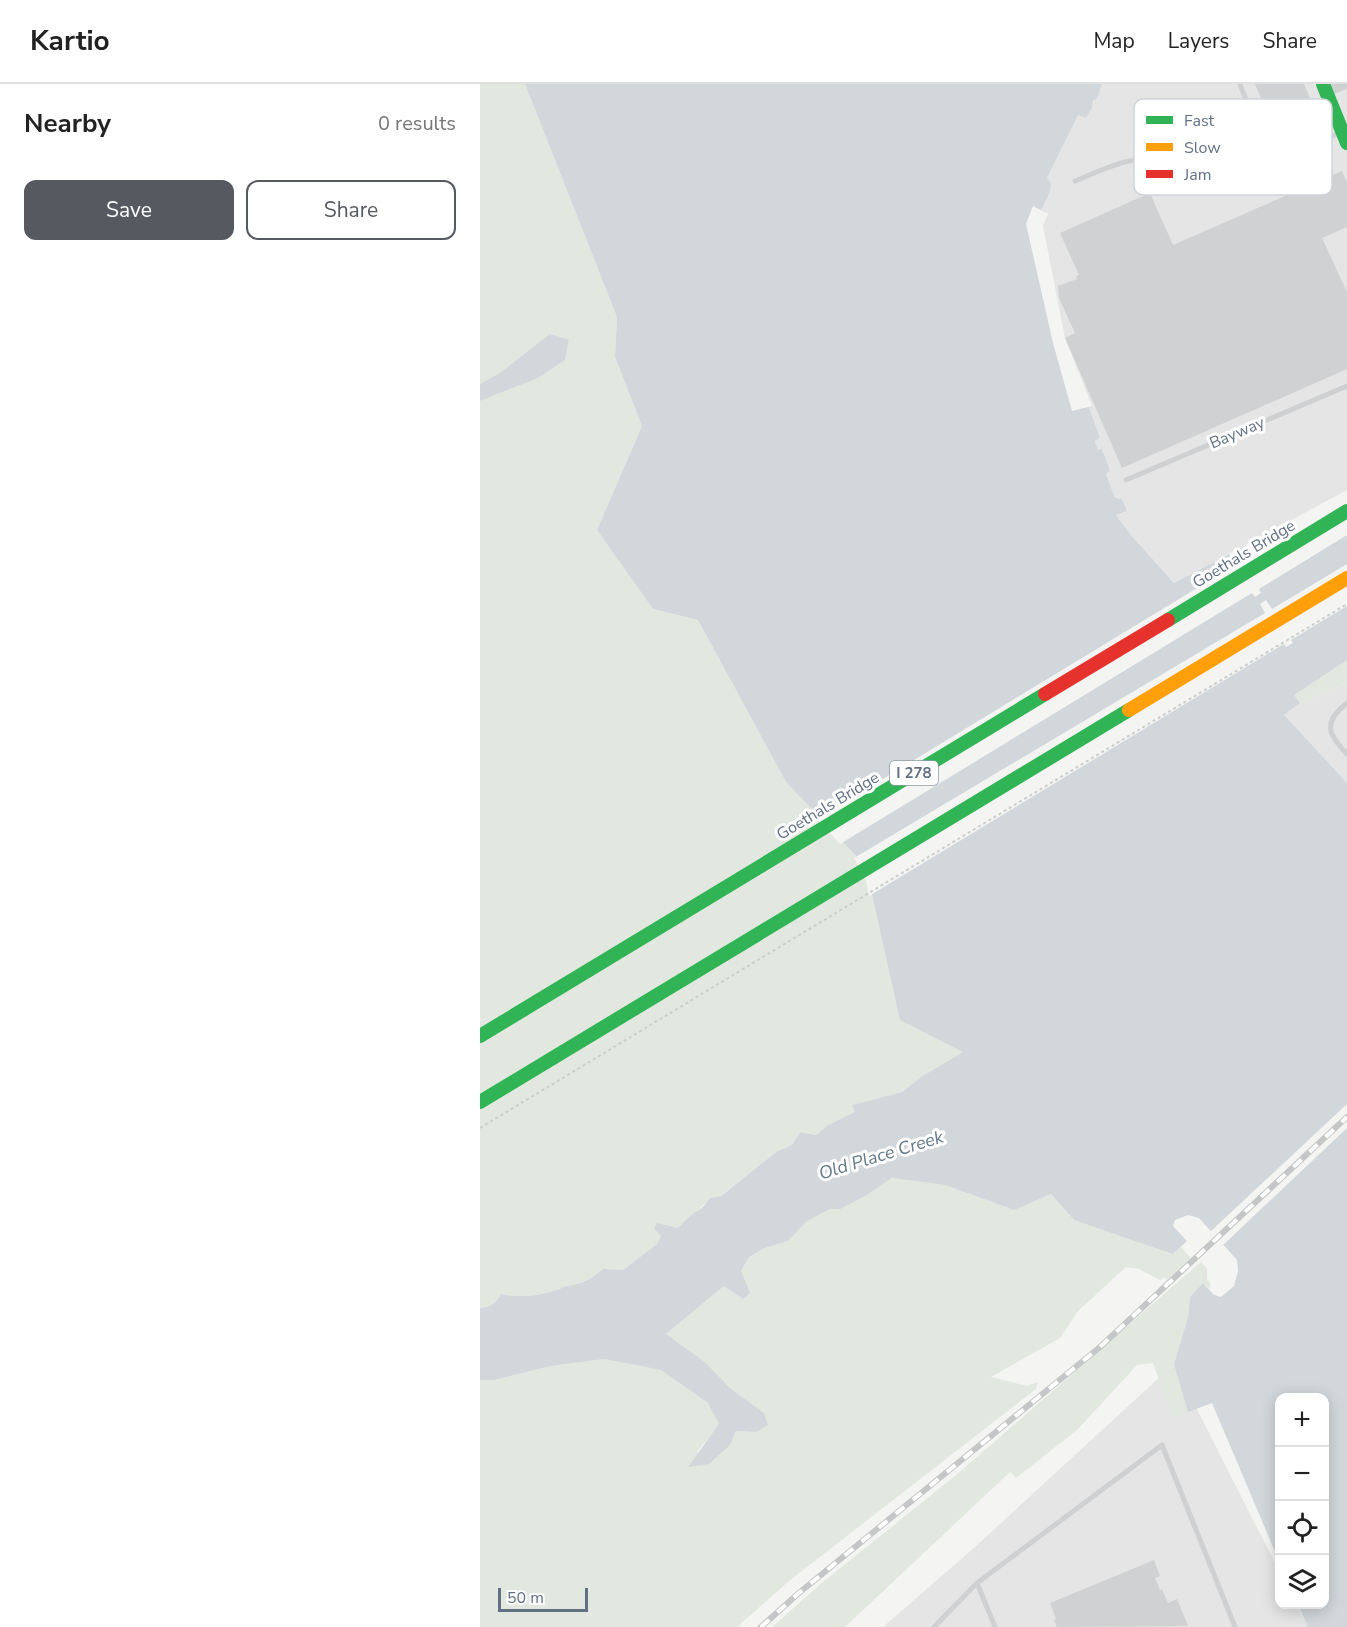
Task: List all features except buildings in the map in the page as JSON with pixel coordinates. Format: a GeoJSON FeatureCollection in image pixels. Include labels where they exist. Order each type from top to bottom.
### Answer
{"type":"FeatureCollection","features":[{"type":"Feature","properties":{"kind":"main road"},"geometry":{"type":"LineString","coordinates":[[1332,105],[1345,137]]}},
{"type":"Feature","properties":{"kind":"main road","name":"Goethals Bridge"},"geometry":{"type":"LineString","coordinates":[[480,1036],[1347,511]]}},
{"type":"Feature","properties":{"kind":"main road"},"geometry":{"type":"LineString","coordinates":[[480,1102],[1347,578]]}},
{"type":"Feature","properties":{"kind":"street"},"geometry":{"type":"LineString","coordinates":[[1325,88],[1345,84]]}},
{"type":"Feature","properties":{"kind":"lane"},"geometry":{"type":"LineString","coordinates":[[1240,84],[1246,99]]}},
{"type":"Feature","properties":{"kind":"lane"},"geometry":{"type":"LineString","coordinates":[[1076,181],[1130,159],[1134,160]]}},
{"type":"Feature","properties":{"kind":"lane","name":"Bayway"},"geometry":{"type":"LineString","coordinates":[[1126,480],[1347,386]]}},
{"type":"Feature","properties":{"kind":"lane"},"geometry":{"type":"LineString","coordinates":[[1347,703],[1333,717],[1329,725],[1332,738],[1347,754]]}},
{"type":"Feature","properties":{"kind":"lane"},"geometry":{"type":"LineString","coordinates":[[934,1627],[977,1583],[1162,1445],[1235,1627]]}},
{"type":"Feature","properties":{"kind":"lane"},"geometry":{"type":"LineString","coordinates":[[977,1583],[995,1627]]}},
{"type":"Feature","properties":{"kind":"path"},"geometry":{"type":"LineString","coordinates":[[480,1128],[1347,604]]}},
{"type":"Feature","properties":{"kind":"shaded area"},"geometry":{"type":"Polygon","coordinates":[[[480,84],[525,84],[617,317],[615,357],[642,426],[597,530],[653,609],[698,620],[786,782],[858,858],[964,1052],[902,1092],[852,1105],[856,1112],[828,1125],[816,1135],[800,1132],[792,1145],[776,1152],[720,1196],[708,1201],[684,1224],[661,1236],[657,1244],[623,1270],[603,1269],[581,1282],[543,1294],[522,1296],[501,1294],[493,1304],[480,1308],[480,401],[538,378],[565,360],[569,340],[480,384],[480,84]]]}},
{"type":"Feature","properties":{"kind":"shaded area"},"geometry":{"type":"Polygon","coordinates":[[[1102,84],[1347,84],[1347,490],[1174,583],[1116,515],[1126,512],[1122,499],[1115,498],[1106,474],[1110,471],[1102,450],[1098,450],[1095,440],[1100,438],[1075,368],[1064,345],[1040,226],[1041,210],[1051,183],[1047,178],[1078,114],[1086,118],[1102,84]]]}},
{"type":"Feature","properties":{"kind":"shaded area"},"geometry":{"type":"Polygon","coordinates":[[[1347,660],[1347,683],[1300,703],[1294,695],[1347,660]]]}},
{"type":"Feature","properties":{"kind":"shaded area"},"geometry":{"type":"Polygon","coordinates":[[[1347,683],[1347,783],[1283,715],[1300,703],[1347,683]]]}},
{"type":"Feature","properties":{"kind":"shaded area"},"geometry":{"type":"Polygon","coordinates":[[[892,1178],[945,1185],[1014,1210],[1051,1194],[1074,1220],[1174,1253],[1181,1247],[1191,1258],[1167,1280],[1165,1277],[1160,1280],[1139,1269],[1126,1267],[1078,1311],[1060,1338],[991,1377],[1027,1386],[1038,1382],[1036,1389],[789,1581],[737,1627],[480,1627],[480,1380],[495,1380],[551,1366],[604,1359],[661,1370],[708,1403],[720,1424],[697,1452],[730,1445],[736,1431],[756,1432],[764,1413],[731,1389],[705,1362],[666,1334],[724,1286],[743,1299],[741,1271],[749,1257],[765,1248],[788,1241],[806,1222],[867,1195],[892,1178]]]}},
{"type":"Feature","properties":{"kind":"shaded area"},"geometry":{"type":"Polygon","coordinates":[[[1201,1262],[1207,1269],[1210,1289],[1203,1283],[1190,1297],[1188,1317],[1174,1364],[1188,1412],[1173,1418],[1153,1363],[1137,1365],[1077,1430],[1016,1478],[1010,1472],[845,1627],[772,1627],[823,1582],[955,1476],[1201,1262]]]}},
{"type":"Feature","properties":{"kind":"shaded area"},"geometry":{"type":"Polygon","coordinates":[[[1174,1364],[1275,1563],[1275,1609],[1299,1609],[1308,1627],[883,1627],[975,1547],[1174,1364]]]}},
{"type":"Feature","properties":{"kind":"water","name":"Old Place Creek"},"geometry":{"type":"Polygon","coordinates":[[[525,84],[1102,84],[1086,118],[1078,115],[1047,178],[1051,183],[1050,192],[1041,210],[1045,212],[1040,226],[1064,345],[1075,368],[1100,438],[1095,441],[1098,450],[1102,449],[1110,471],[1106,474],[1115,498],[1122,499],[1127,511],[1116,515],[1174,583],[1246,545],[1255,561],[1282,559],[1347,531],[1347,660],[1294,695],[1300,703],[1284,715],[1347,783],[1347,1627],[1308,1627],[1300,1609],[1329,1609],[1329,1393],[1275,1393],[1275,1552],[1212,1403],[1188,1412],[1174,1364],[1188,1317],[1190,1297],[1203,1283],[1214,1295],[1221,1297],[1234,1286],[1238,1271],[1237,1260],[1199,1218],[1188,1215],[1175,1220],[1173,1226],[1187,1241],[1173,1254],[1074,1220],[1051,1194],[1014,1210],[945,1185],[892,1178],[867,1195],[840,1209],[830,1209],[806,1222],[788,1241],[765,1248],[749,1257],[741,1271],[750,1293],[743,1299],[724,1286],[666,1334],[705,1362],[731,1389],[764,1413],[768,1425],[756,1432],[736,1431],[730,1445],[709,1464],[688,1467],[719,1424],[708,1403],[661,1370],[604,1359],[551,1366],[495,1380],[480,1380],[480,1308],[493,1304],[501,1294],[529,1296],[543,1294],[586,1281],[603,1269],[623,1270],[657,1244],[661,1236],[654,1228],[657,1223],[678,1228],[710,1198],[721,1196],[776,1152],[792,1145],[800,1132],[816,1135],[828,1125],[855,1112],[852,1105],[902,1092],[923,1076],[963,1052],[900,1020],[869,880],[858,858],[786,782],[698,620],[653,609],[597,530],[642,426],[615,357],[617,317],[525,84]]]}},
{"type":"Feature","properties":{"kind":"water"},"geometry":{"type":"Polygon","coordinates":[[[550,334],[569,340],[565,360],[538,378],[480,401],[480,384],[500,373],[550,334]]]}},
{"type":"Feature","properties":{"kind":"pier"},"geometry":{"type":"Polygon","coordinates":[[[1033,206],[1048,214],[1043,226],[1065,338],[1092,406],[1072,411],[1053,343],[1026,224],[1033,206]]]}},
{"type":"Feature","properties":{"kind":"pier"},"geometry":{"type":"Polygon","coordinates":[[[1347,528],[1347,535],[1259,589],[1261,593],[1255,597],[1252,593],[840,844],[817,819],[1235,565],[1229,554],[1235,550],[1242,561],[1254,553],[1256,557],[1283,556],[1347,528]]]}},
{"type":"Feature","properties":{"kind":"pier"},"geometry":{"type":"Polygon","coordinates":[[[1347,564],[1347,606],[1291,640],[1293,643],[1286,647],[1284,644],[869,896],[866,881],[854,858],[1265,613],[1260,604],[1266,600],[1272,609],[1347,564]]]}},
{"type":"Feature","properties":{"kind":"pier"},"geometry":{"type":"Polygon","coordinates":[[[1347,1104],[1347,1128],[1221,1247],[1209,1233],[1347,1104]]]}},
{"type":"Feature","properties":{"kind":"railway"},"geometry":{"type":"LineString","coordinates":[[761,1627],[800,1592],[1100,1347],[1347,1117]]}},
{"type":"Feature","properties":{"kind":"traffic: fast"},"geometry":{"type":"LineString","coordinates":[[1323,84],[1329,99]]}},
{"type":"Feature","properties":{"kind":"traffic: fast"},"geometry":{"type":"LineString","coordinates":[[1332,106],[1347,143]]}},
{"type":"Feature","properties":{"kind":"traffic: fast"},"geometry":{"type":"LineString","coordinates":[[1168,620],[1347,511]]}},
{"type":"Feature","properties":{"kind":"traffic: fast"},"geometry":{"type":"LineString","coordinates":[[480,1036],[1045,694]]}},
{"type":"Feature","properties":{"kind":"traffic: fast"},"geometry":{"type":"LineString","coordinates":[[480,1102],[1129,710]]}},
{"type":"Feature","properties":{"kind":"traffic: slow"},"geometry":{"type":"LineString","coordinates":[[1129,710],[1347,578]]}},
{"type":"Feature","properties":{"kind":"traffic: jam"},"geometry":{"type":"LineString","coordinates":[[1045,694],[1168,620]]}}]}
